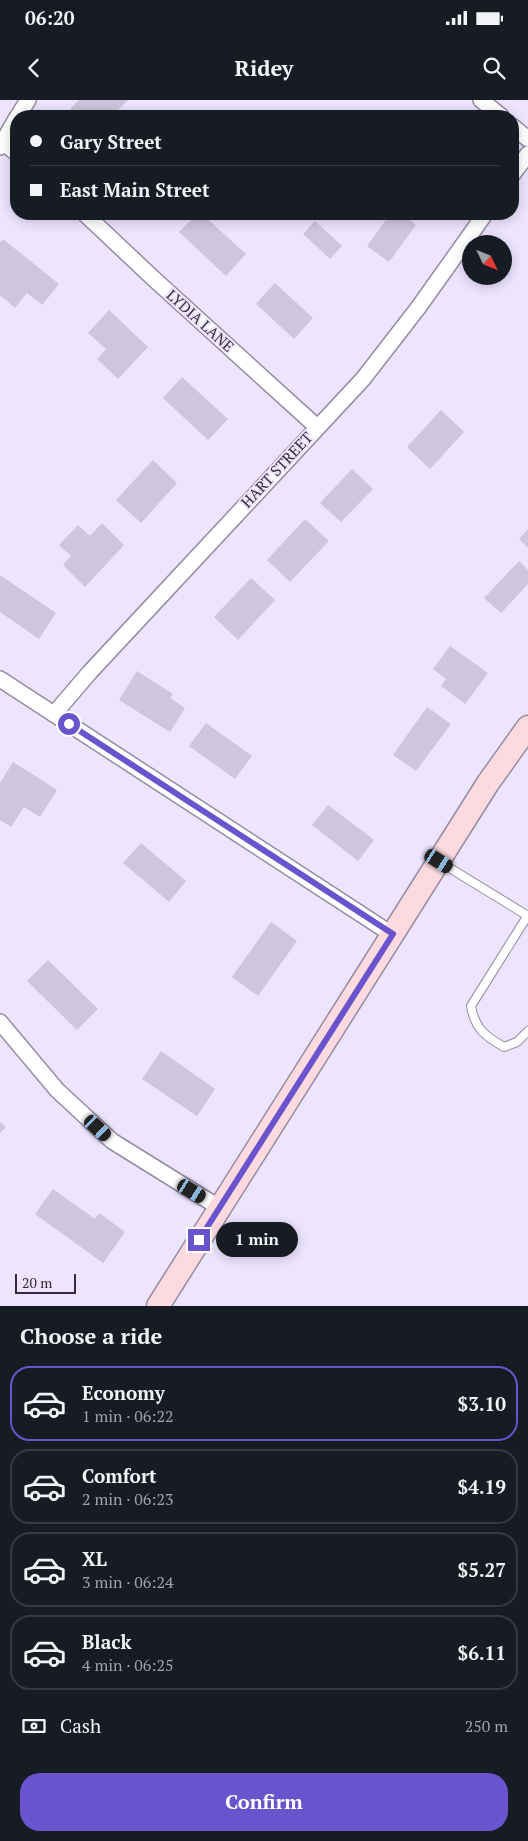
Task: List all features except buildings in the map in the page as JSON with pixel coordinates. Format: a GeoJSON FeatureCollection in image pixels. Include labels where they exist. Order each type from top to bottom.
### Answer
{"type":"FeatureCollection","features":[{"type":"Feature","properties":{"kind":"main road"},"geometry":{"type":"LineString","coordinates":[[158,1306],[488,783],[528,727]]}},
{"type":"Feature","properties":{"kind":"street"},"geometry":{"type":"LineString","coordinates":[[481,100],[494,110]]}},
{"type":"Feature","properties":{"kind":"street"},"geometry":{"type":"LineString","coordinates":[[2,144],[10,130]]}},
{"type":"Feature","properties":{"kind":"street"},"geometry":{"type":"LineString","coordinates":[[519,166],[528,154]]}},
{"type":"Feature","properties":{"kind":"street","name":"LYDIA LANE"},"geometry":{"type":"LineString","coordinates":[[90,220],[317,427]]}},
{"type":"Feature","properties":{"kind":"street","name":"HART STREET"},"geometry":{"type":"LineString","coordinates":[[54,714],[97,665],[363,379],[418,308],[481,220]]}},
{"type":"Feature","properties":{"kind":"street"},"geometry":{"type":"LineString","coordinates":[[0,679],[393,934]]}},
{"type":"Feature","properties":{"kind":"street"},"geometry":{"type":"LineString","coordinates":[[0,1022],[57,1090],[112,1141],[220,1208]]}},
{"type":"Feature","properties":{"kind":"lane"},"geometry":{"type":"LineString","coordinates":[[439,861],[528,916],[471,1006],[473,1020],[487,1037],[504,1047],[517,1042],[528,1031]]}},
{"type":"Feature","properties":{"kind":"route"},"geometry":{"type":"LineString","coordinates":[[69,724],[393,934],[199,1240]]}}]}
